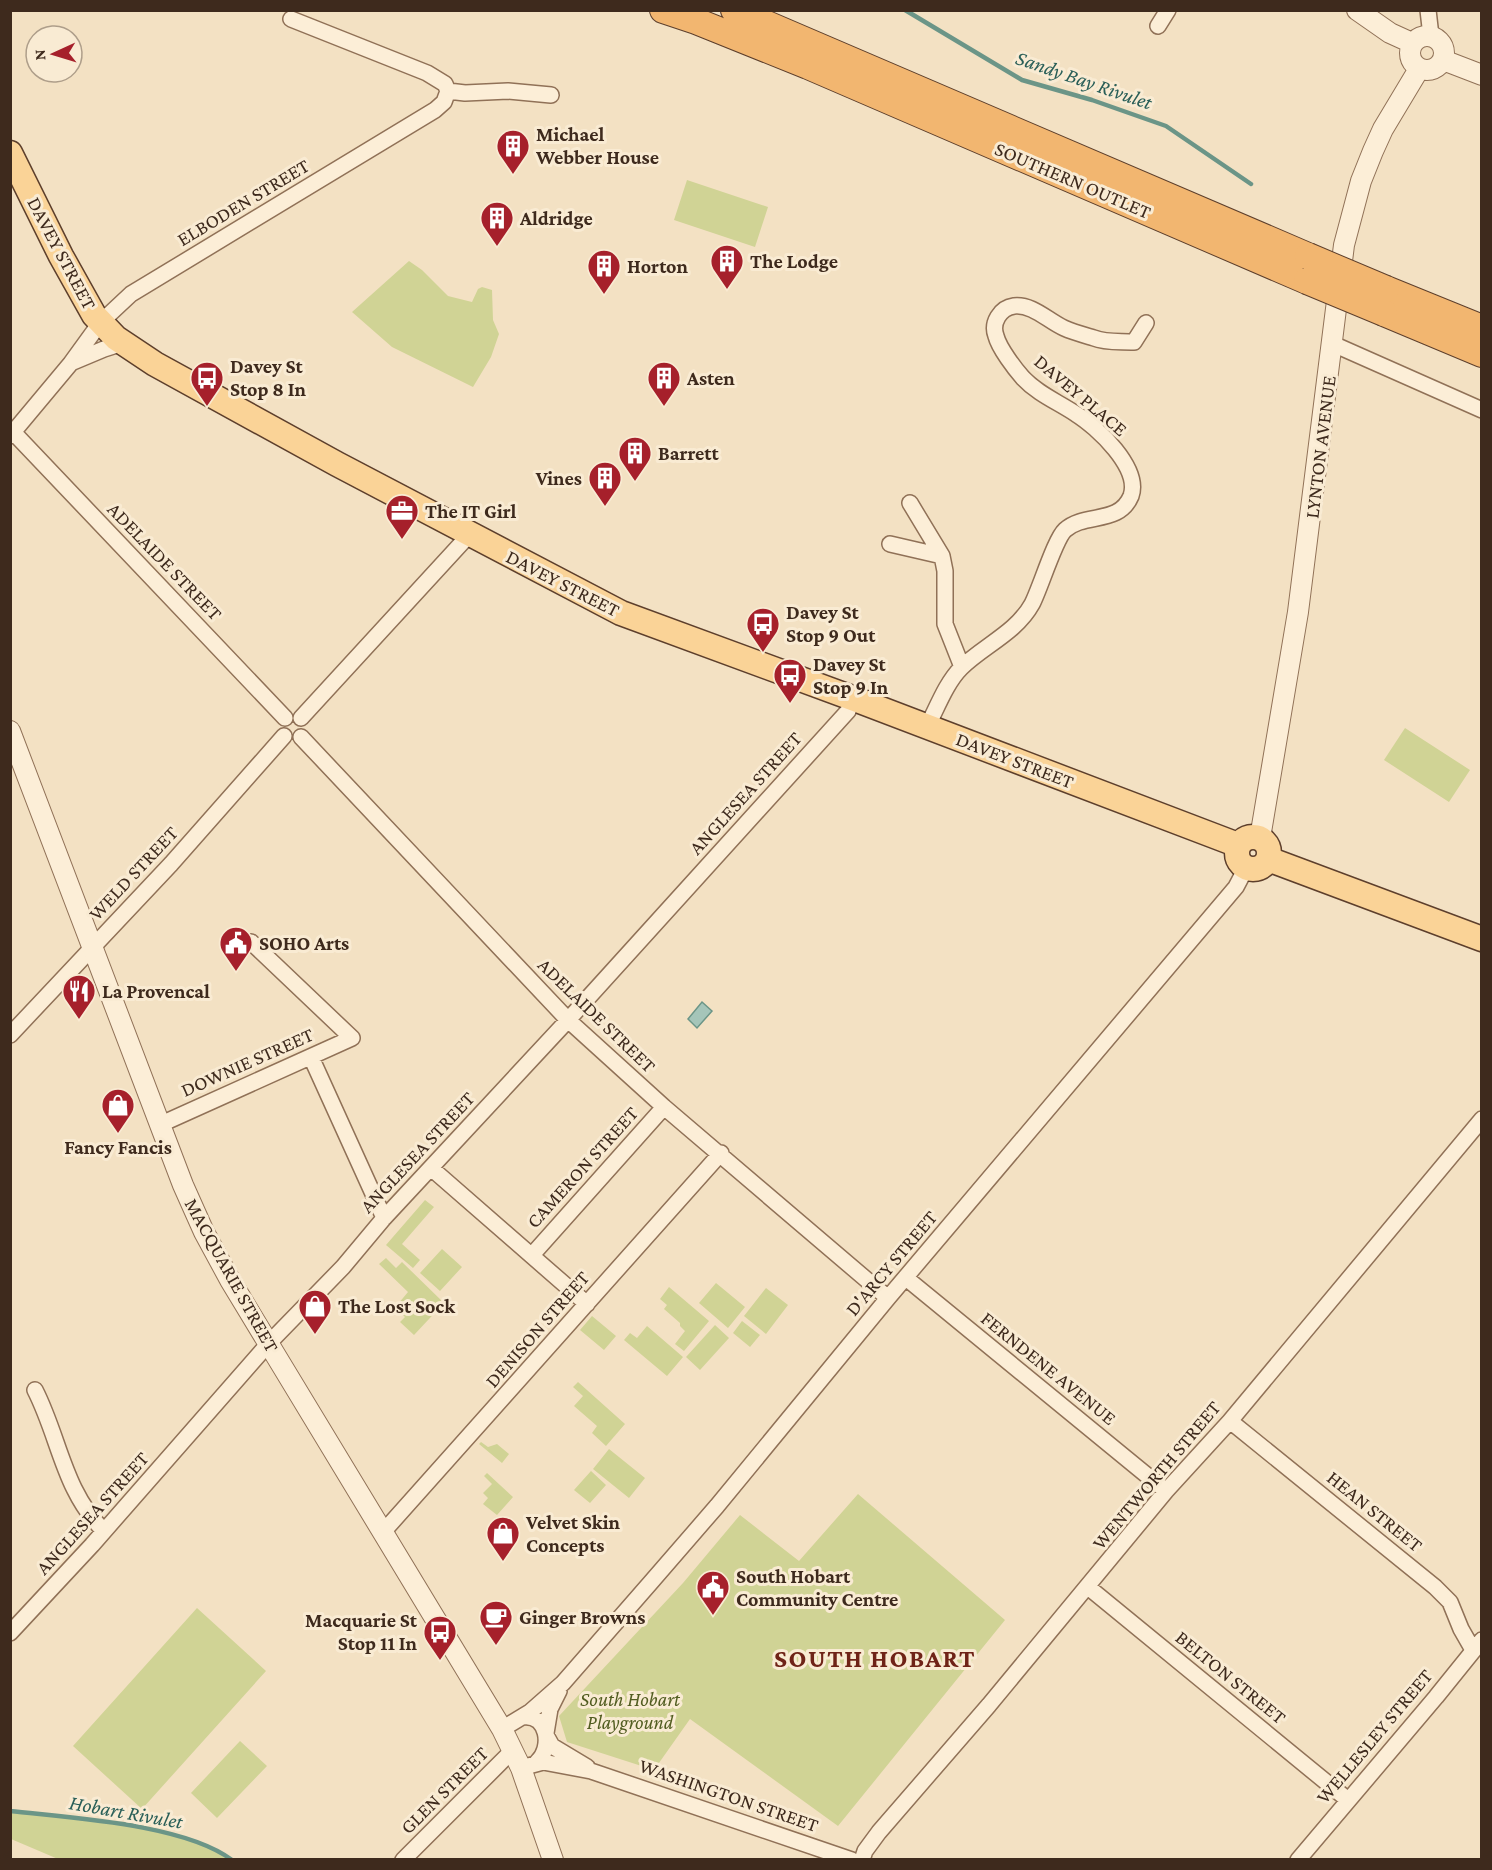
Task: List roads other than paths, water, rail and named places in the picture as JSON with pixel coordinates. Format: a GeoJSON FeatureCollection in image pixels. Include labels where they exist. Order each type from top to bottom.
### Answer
{"type":"FeatureCollection","features":[{"type":"Feature","properties":{"kind":"highway","name":"SOUTHERN OUTLET"},"geometry":{"type":"LineString","coordinates":[[663,10],[696,21],[1307,268],[1385,301],[1482,354]]}},
{"type":"Feature","properties":{"kind":"highway","name":"SOUTHERN OUTLET"},"geometry":{"type":"LineString","coordinates":[[734,10],[1307,268]]}},
{"type":"Feature","properties":{"kind":"highway","name":"SOUTHERN OUTLET"},"geometry":{"type":"LineString","coordinates":[[1385,301],[1482,328]]}},
{"type":"Feature","properties":{"kind":"main road","name":"DAVEY STREET"},"geometry":{"type":"LineString","coordinates":[[10,153],[60,256],[85,301],[100,323],[123,343],[209,394],[470,534],[621,613],[852,698],[1482,939]]}},
{"type":"Feature","properties":{"kind":"street"},"geometry":{"type":"LineString","coordinates":[[1158,26],[1168,10]]}},
{"type":"Feature","properties":{"kind":"street"},"geometry":{"type":"LineString","coordinates":[[1357,10],[1390,33],[1422,40],[1443,46],[1443,60],[1435,69],[1430,70],[1419,69],[1412,62],[1409,52],[1422,40],[1428,10]]}},
{"type":"Feature","properties":{"kind":"street"},"geometry":{"type":"LineString","coordinates":[[291,19],[438,78],[445,84],[448,91],[465,93],[508,91],[551,95]]}},
{"type":"Feature","properties":{"kind":"street"},"geometry":{"type":"LineString","coordinates":[[1443,60],[1482,75]]}},
{"type":"Feature","properties":{"kind":"street","name":"LYNTON AVENUE"},"geometry":{"type":"LineString","coordinates":[[1253,852],[1298,612],[1343,255],[1361,181],[1383,129],[1419,69]]}},
{"type":"Feature","properties":{"kind":"street","name":"ELBODEN STREET"},"geometry":{"type":"LineString","coordinates":[[12,434],[71,363],[100,323],[131,294],[435,110],[444,102],[448,91]]}},
{"type":"Feature","properties":{"kind":"street","name":"DAVEY PLACE"},"geometry":{"type":"LineString","coordinates":[[927,727],[962,668],[1015,625],[1031,605],[1064,531],[1077,522],[1113,515],[1125,507],[1132,494],[1132,477],[1122,458],[1095,429],[1023,378],[996,336],[994,325],[998,316],[1006,309],[1023,306],[1062,327],[1097,340],[1134,342],[1146,323]]}},
{"type":"Feature","properties":{"kind":"street","name":"ELBODEN STREET"},"geometry":{"type":"LineString","coordinates":[[71,363],[123,343]]}},
{"type":"Feature","properties":{"kind":"street"},"geometry":{"type":"LineString","coordinates":[[1333,344],[1482,410]]}},
{"type":"Feature","properties":{"kind":"street","name":"ADELAIDE STREET"},"geometry":{"type":"LineString","coordinates":[[12,434],[293,718]]}},
{"type":"Feature","properties":{"kind":"street"},"geometry":{"type":"LineString","coordinates":[[910,503],[942,556],[945,571],[945,624],[962,668]]}},
{"type":"Feature","properties":{"kind":"street"},"geometry":{"type":"LineString","coordinates":[[293,718],[306,728],[301,737],[293,740],[284,736],[281,728],[470,534]]}},
{"type":"Feature","properties":{"kind":"street"},"geometry":{"type":"LineString","coordinates":[[891,544],[942,556]]}},
{"type":"Feature","properties":{"kind":"street","name":"ANGLESEA STREET"},"geometry":{"type":"LineString","coordinates":[[10,1633],[104,1531],[268,1343],[343,1267],[384,1218],[568,1020],[848,711],[852,698]]}},
{"type":"Feature","properties":{"kind":"street","name":"MACQUARIE STREET"},"geometry":{"type":"LineString","coordinates":[[11,734],[159,1125],[204,1232],[268,1343],[502,1729],[524,1760],[553,1860]]}},
{"type":"Feature","properties":{"kind":"street","name":"WELD STREET"},"geometry":{"type":"LineString","coordinates":[[10,1035],[171,864],[284,736]]}},
{"type":"Feature","properties":{"kind":"street","name":"ADELAIDE STREET"},"geometry":{"type":"LineString","coordinates":[[301,737],[568,1020],[664,1107],[888,1298]]}},
{"type":"Feature","properties":{"kind":"street","name":"D'ARCY STREET"},"geometry":{"type":"LineString","coordinates":[[502,1729],[535,1708],[563,1683],[717,1506],[888,1298],[1236,887],[1253,852]]}},
{"type":"Feature","properties":{"kind":"street","name":"DOWNIE STREET"},"geometry":{"type":"LineString","coordinates":[[159,1125],[352,1038],[251,942]]}},
{"type":"Feature","properties":{"kind":"street"},"geometry":{"type":"LineString","coordinates":[[311,1057],[384,1218]]}},
{"type":"Feature","properties":{"kind":"street","name":"CAMERON STREET"},"geometry":{"type":"LineString","coordinates":[[532,1255],[664,1107]]}},
{"type":"Feature","properties":{"kind":"street","name":"WENTWORTH STREET"},"geometry":{"type":"LineString","coordinates":[[862,1860],[868,1847],[879,1833],[1088,1587],[1166,1491],[1230,1421],[1482,1119]]}},
{"type":"Feature","properties":{"kind":"street","name":"DENISON STREET"},"geometry":{"type":"LineString","coordinates":[[384,1532],[720,1153]]}},
{"type":"Feature","properties":{"kind":"street"},"geometry":{"type":"LineString","coordinates":[[430,1168],[587,1304]]}},
{"type":"Feature","properties":{"kind":"street","name":"FERNDENE AVENUE"},"geometry":{"type":"LineString","coordinates":[[906,1278],[1166,1491]]}},
{"type":"Feature","properties":{"kind":"street"},"geometry":{"type":"LineString","coordinates":[[35,1390],[73,1490],[90,1516],[104,1531]]}},
{"type":"Feature","properties":{"kind":"street","name":"HEAN STREET"},"geometry":{"type":"LineString","coordinates":[[1230,1421],[1435,1587],[1450,1602],[1461,1629],[1477,1645]]}},
{"type":"Feature","properties":{"kind":"street","name":"BELTON STREET"},"geometry":{"type":"LineString","coordinates":[[1088,1587],[1348,1800]]}},
{"type":"Feature","properties":{"kind":"street","name":"WELLESLEY STREET"},"geometry":{"type":"LineString","coordinates":[[1298,1860],[1436,1698],[1477,1645]]}},
{"type":"Feature","properties":{"kind":"street","name":"D'ARCY STREET"},"geometry":{"type":"LineString","coordinates":[[546,1735],[550,1709],[563,1683]]}},
{"type":"Feature","properties":{"kind":"street"},"geometry":{"type":"LineString","coordinates":[[522,1717],[528,1716],[537,1721],[546,1735],[545,1752],[524,1760]]}},
{"type":"Feature","properties":{"kind":"street","name":"WASHINGTON STREET"},"geometry":{"type":"LineString","coordinates":[[546,1735],[554,1748],[591,1771]]}},
{"type":"Feature","properties":{"kind":"street","name":"WASHINGTON STREET"},"geometry":{"type":"LineString","coordinates":[[524,1760],[591,1771],[852,1860]]}},
{"type":"Feature","properties":{"kind":"street","name":"GLEN STREET"},"geometry":{"type":"LineString","coordinates":[[404,1860],[524,1760]]}},
{"type":"Feature","properties":{"kind":"waterway","name":"Sandy Bay Rivulet"},"geometry":{"type":"LineString","coordinates":[[905,10],[1022,80],[1092,100],[1166,126],[1251,184]]}},
{"type":"Feature","properties":{"kind":"waterway","name":"Hobart Rivulet"},"geometry":{"type":"LineString","coordinates":[[10,1811],[94,1820],[157,1831],[186,1838],[232,1860]]}},
{"type":"Feature","properties":{"kind":"place","name":"Michael Webber House"},"geometry":{"type":"Point","coordinates":[513,175]}},
{"type":"Feature","properties":{"kind":"place","name":"Aldridge"},"geometry":{"type":"Point","coordinates":[497,247]}},
{"type":"Feature","properties":{"kind":"place","name":"The Lodge"},"geometry":{"type":"Point","coordinates":[727,290]}},
{"type":"Feature","properties":{"kind":"place","name":"Horton"},"geometry":{"type":"Point","coordinates":[604,295]}},
{"type":"Feature","properties":{"kind":"place","name":"Davey St Stop 8 In"},"geometry":{"type":"Point","coordinates":[207,407]}},
{"type":"Feature","properties":{"kind":"place","name":"Asten"},"geometry":{"type":"Point","coordinates":[664,407]}},
{"type":"Feature","properties":{"kind":"place","name":"Barrett"},"geometry":{"type":"Point","coordinates":[635,482]}},
{"type":"Feature","properties":{"kind":"place","name":"Vines"},"geometry":{"type":"Point","coordinates":[605,507]}},
{"type":"Feature","properties":{"kind":"place","name":"The IT Girl"},"geometry":{"type":"Point","coordinates":[402,540]}},
{"type":"Feature","properties":{"kind":"place","name":"Davey St Stop 9 Out"},"geometry":{"type":"Point","coordinates":[763,653]}},
{"type":"Feature","properties":{"kind":"place","name":"Davey St Stop 9 In"},"geometry":{"type":"Point","coordinates":[790,704]}},
{"type":"Feature","properties":{"kind":"place","name":"SOHO Arts"},"geometry":{"type":"Point","coordinates":[236,972]}},
{"type":"Feature","properties":{"kind":"place","name":"La Provencal"},"geometry":{"type":"Point","coordinates":[79,1020]}},
{"type":"Feature","properties":{"kind":"place","name":"Fancy Fancis"},"geometry":{"type":"Point","coordinates":[118,1134]}},
{"type":"Feature","properties":{"kind":"place","name":"The Lost Sock"},"geometry":{"type":"Point","coordinates":[315,1335]}},
{"type":"Feature","properties":{"kind":"place","name":"Velvet Skin Concepts"},"geometry":{"type":"Point","coordinates":[503,1562]}},
{"type":"Feature","properties":{"kind":"place","name":"South Hobart Community Centre"},"geometry":{"type":"Point","coordinates":[713,1616]}},
{"type":"Feature","properties":{"kind":"place","name":"Ginger Browns"},"geometry":{"type":"Point","coordinates":[496,1646]}},
{"type":"Feature","properties":{"kind":"place","name":"Macquarie St Stop 11 In"},"geometry":{"type":"Point","coordinates":[440,1661]}},
{"type":"Feature","properties":{"kind":"district","name":"SOUTH HOBART"},"geometry":{"type":"Point","coordinates":[875,1658]}},
{"type":"Feature","properties":{"kind":"park label","name":"South Hobart Playground"},"geometry":{"type":"Point","coordinates":[630,1710]}}]}
